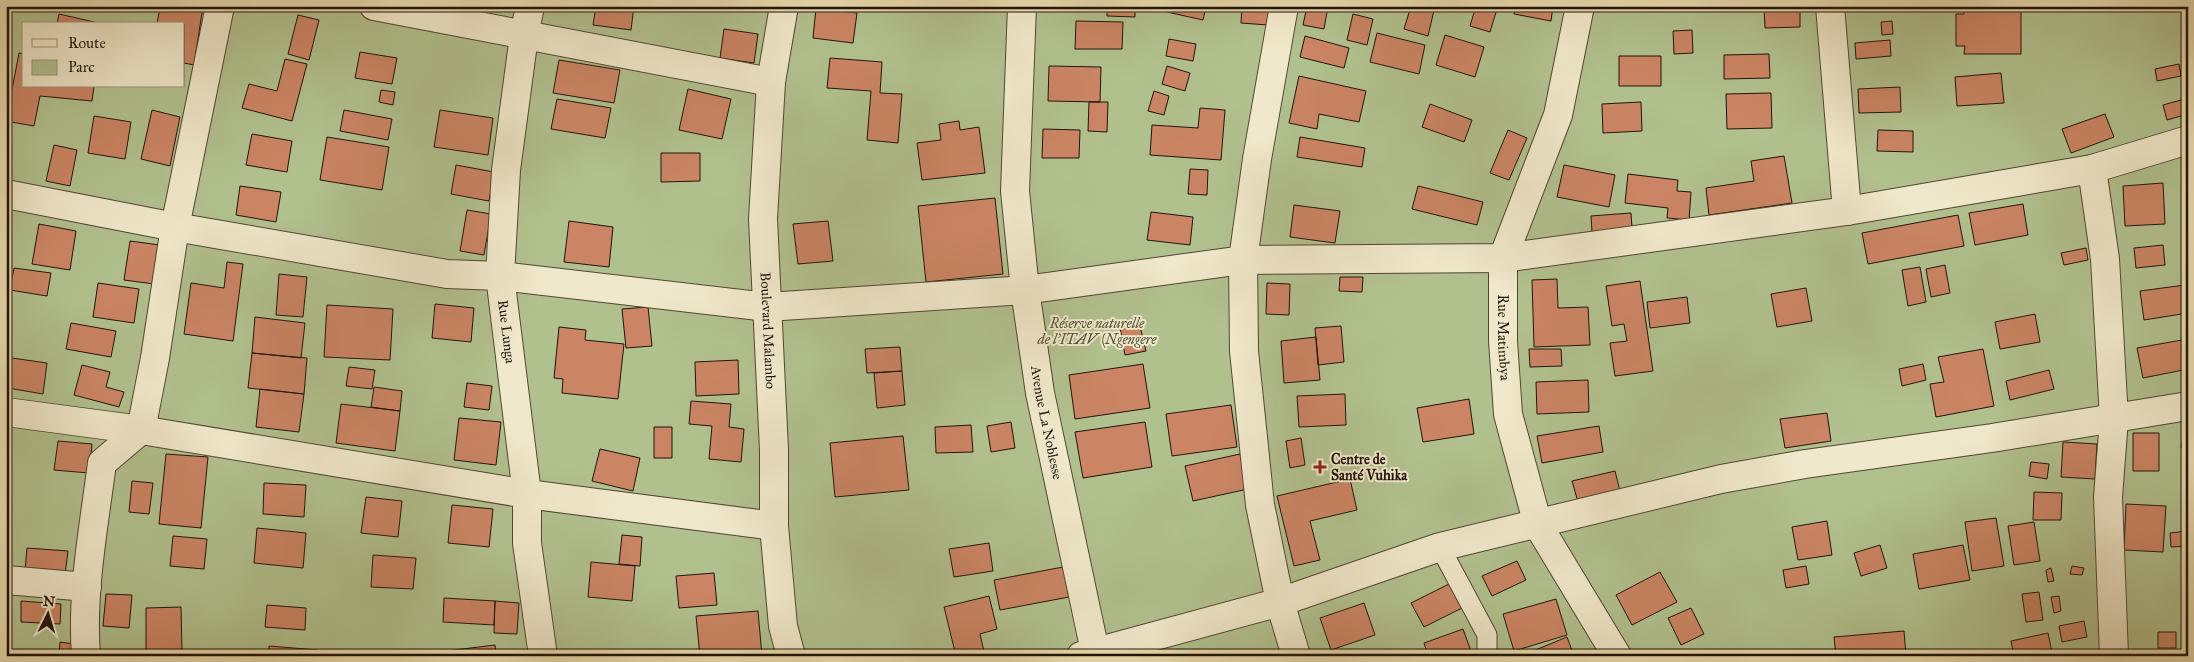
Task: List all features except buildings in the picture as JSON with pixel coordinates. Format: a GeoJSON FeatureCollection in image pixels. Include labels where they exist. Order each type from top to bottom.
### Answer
{"type":"FeatureCollection","features":[{"type":"Feature","properties":{"kind":"street"},"geometry":{"type":"LineString","coordinates":[[86,656],[84,628],[87,587],[102,463],[142,430],[175,227],[220,6]]}},
{"type":"Feature","properties":{"kind":"street"},"geometry":{"type":"LineString","coordinates":[[374,6],[771,82]]}},
{"type":"Feature","properties":{"kind":"street","name":"Rue Lunga"},"geometry":{"type":"LineString","coordinates":[[530,6],[524,36],[506,170],[500,276],[527,494],[527,542],[542,656]]}},
{"type":"Feature","properties":{"kind":"street","name":"Boulevard Malambo"},"geometry":{"type":"LineString","coordinates":[[784,6],[771,82],[763,219],[774,450],[774,526],[783,626],[791,656]]}},
{"type":"Feature","properties":{"kind":"street","name":"Avenue La Noblesse"},"geometry":{"type":"LineString","coordinates":[[1022,6],[1015,191],[1025,290],[1040,393],[1091,655]]}},
{"type":"Feature","properties":{"kind":"street"},"geometry":{"type":"LineString","coordinates":[[1284,6],[1257,159],[1243,260],[1244,351],[1260,505],[1280,602],[1296,656]]}},
{"type":"Feature","properties":{"kind":"street","name":"Rue Matimbya"},"geometry":{"type":"LineString","coordinates":[[1580,6],[1558,115],[1503,258],[1503,341],[1508,414],[1538,524],[1614,655]]}},
{"type":"Feature","properties":{"kind":"street"},"geometry":{"type":"LineString","coordinates":[[1830,6],[1847,210]]}},
{"type":"Feature","properties":{"kind":"street"},"geometry":{"type":"LineString","coordinates":[[6,194],[175,227],[447,274],[500,276],[767,307],[1025,290],[1243,260],[1503,258],[1847,210],[2092,169],[2188,140]]}},
{"type":"Feature","properties":{"kind":"street"},"geometry":{"type":"LineString","coordinates":[[2092,169],[2105,258],[2114,419],[2108,496],[2114,656]]}},
{"type":"Feature","properties":{"kind":"street"},"geometry":{"type":"LineString","coordinates":[[1091,655],[1280,602],[1440,547],[1731,477],[2188,406]]}},
{"type":"Feature","properties":{"kind":"street"},"geometry":{"type":"LineString","coordinates":[[6,412],[142,430],[527,494],[774,526]]}},
{"type":"Feature","properties":{"kind":"street"},"geometry":{"type":"LineString","coordinates":[[6,580],[87,587]]}},
{"type":"Feature","properties":{"kind":"lane"},"geometry":{"type":"LineString","coordinates":[[1440,547],[1487,635],[1488,656]]}},
{"type":"Feature","properties":{"kind":"green space","name":"Réserve naturelle de l'ITAV (Ngengere"},"geometry":{"type":"Polygon","coordinates":[[[6,6],[2188,6],[2188,656],[6,656],[6,6]]]}},
{"type":"Feature","properties":{"kind":"place","name":"Centre de Santé Vuhika"},"geometry":{"type":"Point","coordinates":[1320,467]}}]}
